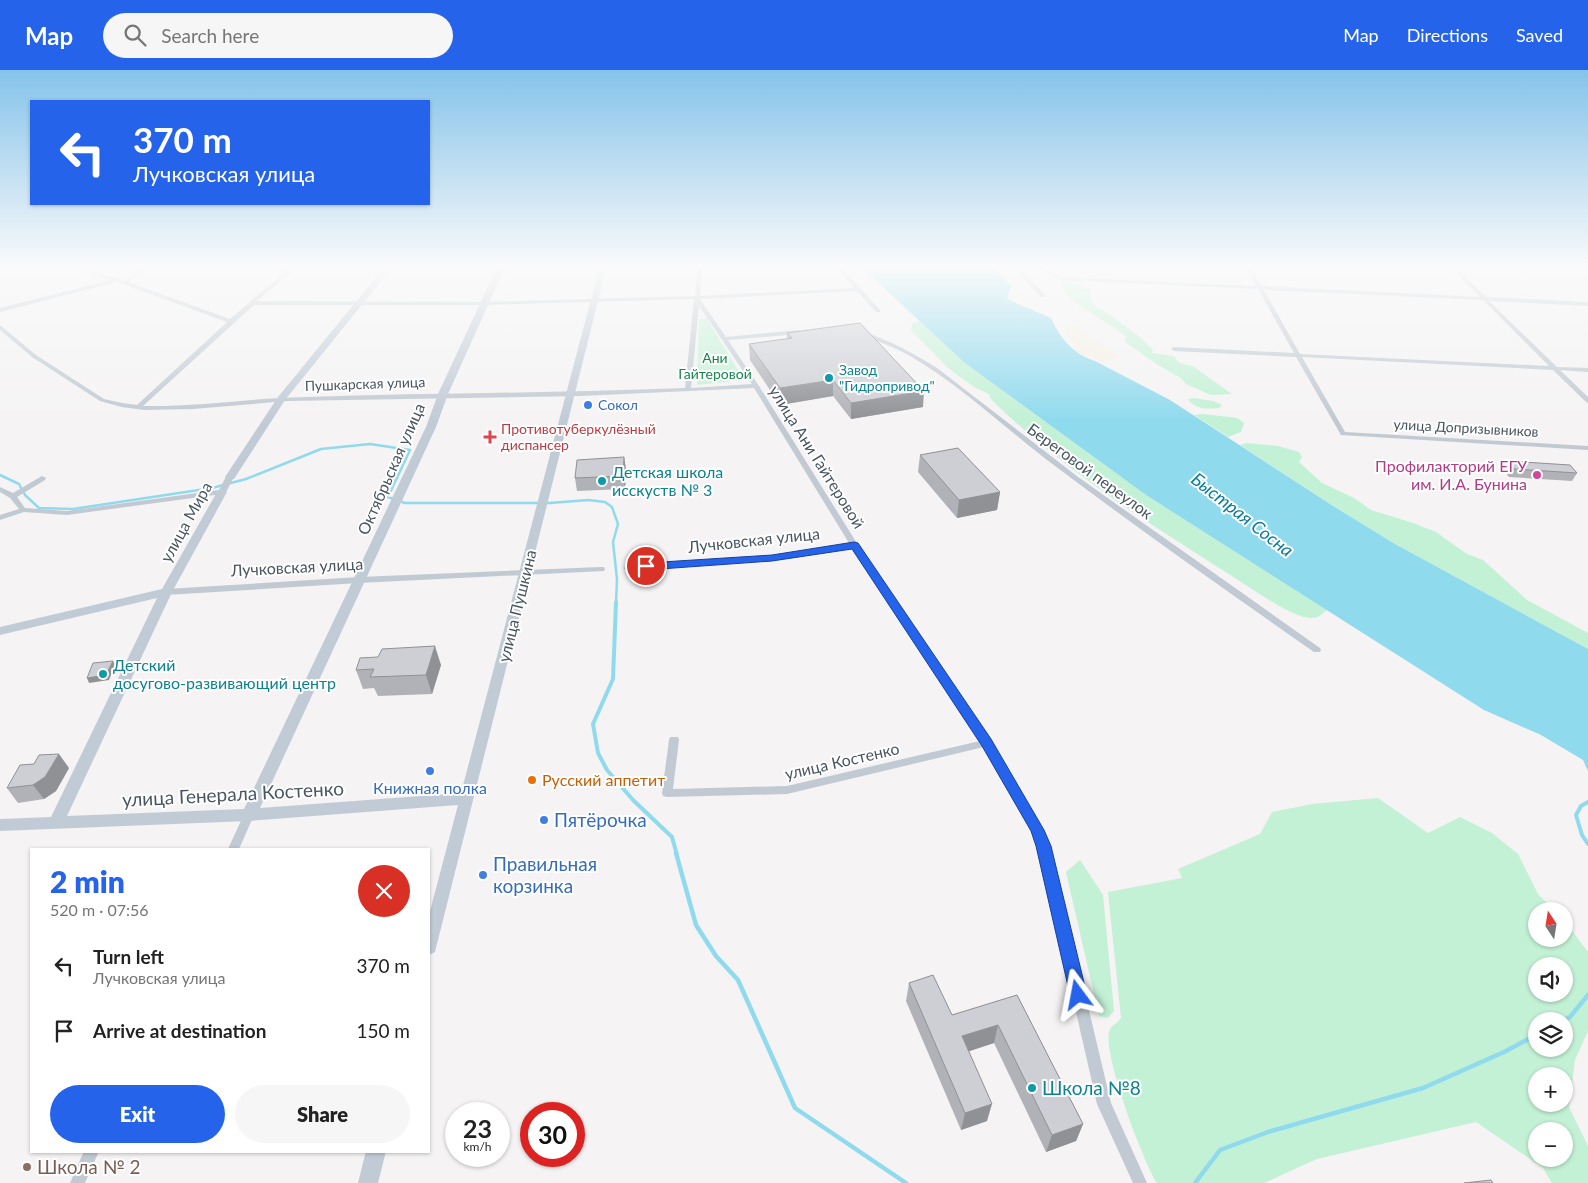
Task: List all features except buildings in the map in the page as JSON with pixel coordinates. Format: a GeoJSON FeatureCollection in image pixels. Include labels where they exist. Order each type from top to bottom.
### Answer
{"type":"FeatureCollection","features":[{"type":"Feature","properties":{"kind":"street"},"geometry":{"type":"LineString","coordinates":[[220,317],[232,321]]}},
{"type":"Feature","properties":{"kind":"street"},"geometry":{"type":"LineString","coordinates":[[138,407],[237,317]]}},
{"type":"Feature","properties":{"kind":"street","name":"улица Мира"},"geometry":{"type":"LineString","coordinates":[[56,823],[166,592],[230,477],[281,399],[348,317]]}},
{"type":"Feature","properties":{"kind":"street","name":"Октябрьская улица"},"geometry":{"type":"LineString","coordinates":[[233,848],[431,427],[443,394],[477,317]]}},
{"type":"Feature","properties":{"kind":"street","name":"улица Пушкина"},"geometry":{"type":"LineString","coordinates":[[430,943],[591,317]]}},
{"type":"Feature","properties":{"kind":"street"},"geometry":{"type":"LineString","coordinates":[[688,390],[695,317]]}},
{"type":"Feature","properties":{"kind":"street","name":"улица Ани Гайтеровой"},"geometry":{"type":"LineString","coordinates":[[710,317],[756,386],[854,545],[987,743],[1037,830],[1044,846],[1104,1104],[1140,1183]]}},
{"type":"Feature","properties":{"kind":"street"},"geometry":{"type":"LineString","coordinates":[[1277,317],[1342,434]]}},
{"type":"Feature","properties":{"kind":"street"},"geometry":{"type":"LineString","coordinates":[[1502,317],[1588,401]]}},
{"type":"Feature","properties":{"kind":"street","name":"Пушкарская улица"},"geometry":{"type":"LineString","coordinates":[[0,327],[34,356],[102,400],[138,407],[203,406],[281,399],[688,390],[756,386]]}},
{"type":"Feature","properties":{"kind":"street"},"geometry":{"type":"LineString","coordinates":[[725,339],[811,331]]}},
{"type":"Feature","properties":{"kind":"street","name":"Береговой переулок"},"geometry":{"type":"LineString","coordinates":[[853,331],[886,341],[918,357],[1042,454],[1317,650]]}},
{"type":"Feature","properties":{"kind":"street"},"geometry":{"type":"LineString","coordinates":[[1174,349],[1588,370]]}},
{"type":"Feature","properties":{"kind":"street","name":"улица Допризывников"},"geometry":{"type":"LineString","coordinates":[[1342,434],[1588,448]]}},
{"type":"Feature","properties":{"kind":"street"},"geometry":{"type":"LineString","coordinates":[[13,496],[42,478]]}},
{"type":"Feature","properties":{"kind":"street"},"geometry":{"type":"LineString","coordinates":[[0,489],[13,496],[23,510]]}},
{"type":"Feature","properties":{"kind":"street"},"geometry":{"type":"LineString","coordinates":[[0,518],[23,510],[67,513],[222,492]]}},
{"type":"Feature","properties":{"kind":"street","name":"Лучковская улица"},"geometry":{"type":"LineString","coordinates":[[627,568],[772,558],[854,545]]}},
{"type":"Feature","properties":{"kind":"street","name":"Лучковская улица"},"geometry":{"type":"LineString","coordinates":[[0,631],[166,592],[359,580],[525,574],[601,569]]}},
{"type":"Feature","properties":{"kind":"street","name":"улица Костенко"},"geometry":{"type":"LineString","coordinates":[[674,740],[667,793],[786,790],[987,743]]}},
{"type":"Feature","properties":{"kind":"street","name":"улица Генерала Костенко"},"geometry":{"type":"LineString","coordinates":[[0,826],[248,815],[467,798]]}},
{"type":"Feature","properties":{"kind":"street"},"geometry":{"type":"LineString","coordinates":[[77,1183],[91,1153]]}},
{"type":"Feature","properties":{"kind":"street"},"geometry":{"type":"LineString","coordinates":[[368,1183],[376,1153]]}},
{"type":"Feature","properties":{"kind":"green space"},"geometry":{"type":"Polygon","coordinates":[[[1097,317],[1113,317],[1140,337],[1153,350],[1152,353],[1174,356],[1178,362],[1194,367],[1232,394],[1211,395],[1186,384],[1181,378],[1158,365],[1125,342],[1126,336],[1097,317]]]}},
{"type":"Feature","properties":{"kind":"green space","name":"Ани Гайтеровой"},"geometry":{"type":"Polygon","coordinates":[[[699,319],[707,319],[744,380],[697,385],[699,319]]]}},
{"type":"Feature","properties":{"kind":"green space"},"geometry":{"type":"Polygon","coordinates":[[[920,321],[965,363],[1146,495],[1327,610],[1311,618],[1294,614],[1186,547],[1117,501],[1051,452],[990,398],[989,394],[974,387],[948,368],[911,330],[912,323],[920,321]]]}},
{"type":"Feature","properties":{"kind":"green space"},"geometry":{"type":"Polygon","coordinates":[[[1188,399],[1213,401],[1222,405],[1219,408],[1202,408],[1191,403],[1188,399]]]}},
{"type":"Feature","properties":{"kind":"green space"},"geometry":{"type":"Polygon","coordinates":[[[1203,414],[1237,418],[1244,423],[1241,432],[1228,437],[1194,415],[1203,414]]]}},
{"type":"Feature","properties":{"kind":"green space"},"geometry":{"type":"Polygon","coordinates":[[[1247,443],[1278,446],[1299,452],[1302,457],[1299,462],[1322,483],[1354,498],[1371,510],[1436,532],[1467,554],[1483,560],[1527,600],[1588,633],[1588,649],[1395,544],[1240,445],[1247,443]]]}},
{"type":"Feature","properties":{"kind":"green space"},"geometry":{"type":"Polygon","coordinates":[[[1378,798],[1428,833],[1460,817],[1492,833],[1518,854],[1538,894],[1546,902],[1528,902],[1528,948],[1572,948],[1573,932],[1588,952],[1588,1031],[1575,1060],[1573,1076],[1573,1067],[1528,1067],[1528,1112],[1571,1112],[1588,1146],[1588,1183],[1552,1183],[1542,1167],[1573,1167],[1573,1122],[1528,1122],[1528,1158],[1476,1122],[1317,1159],[1264,1183],[1157,1183],[1134,1131],[1111,1059],[1110,1029],[1121,1018],[1108,892],[1182,878],[1178,869],[1260,834],[1272,812],[1312,804],[1378,798]]]}},
{"type":"Feature","properties":{"kind":"green space"},"geometry":{"type":"Polygon","coordinates":[[[1080,860],[1103,895],[1114,1011],[1108,1018],[1099,1016],[1066,872],[1080,860]]]}},
{"type":"Feature","properties":{"kind":"sand"},"geometry":{"type":"Polygon","coordinates":[[[1074,326],[1119,357],[1102,362],[1092,357],[1084,358],[1073,348],[1077,346],[1060,330],[1066,331],[1064,327],[1074,326]]]}},
{"type":"Feature","properties":{"kind":"water","name":"Быстрая Сосна"},"geometry":{"type":"Polygon","coordinates":[[[915,317],[1051,318],[1063,339],[1080,354],[1170,400],[1395,544],[1588,649],[1588,771],[1583,760],[1541,735],[1484,710],[1146,495],[965,363],[915,317]]]}},
{"type":"Feature","properties":{"kind":"waterway"},"geometry":{"type":"LineString","coordinates":[[0,475],[19,484],[25,495],[39,508],[73,509],[212,488],[246,479],[321,449],[370,444],[410,450],[388,497],[405,503],[550,503],[588,500],[605,502],[612,507],[618,524],[613,542],[617,579],[616,604]]}},
{"type":"Feature","properties":{"kind":"waterway"},"geometry":{"type":"LineString","coordinates":[[616,602],[613,679],[593,724],[598,753],[607,770],[633,800],[672,837],[677,855]]}},
{"type":"Feature","properties":{"kind":"waterway"},"geometry":{"type":"LineString","coordinates":[[1588,802],[1581,806],[1576,815],[1582,835],[1588,844]]}},
{"type":"Feature","properties":{"kind":"waterway"},"geometry":{"type":"LineString","coordinates":[[676,853],[696,925],[716,956],[738,980],[795,1108],[906,1183]]}},
{"type":"Feature","properties":{"kind":"waterway"},"geometry":{"type":"LineString","coordinates":[[1573,1013],[1588,995]]}},
{"type":"Feature","properties":{"kind":"waterway"},"geometry":{"type":"LineString","coordinates":[[1195,1183],[1220,1150],[1268,1132],[1423,1088],[1528,1039]]}},
{"type":"Feature","properties":{"kind":"place","name":"Завод \"Гидропривод\""},"geometry":{"type":"Point","coordinates":[829,378]}},
{"type":"Feature","properties":{"kind":"place","name":"Сокол"},"geometry":{"type":"Point","coordinates":[588,405]}},
{"type":"Feature","properties":{"kind":"place","name":"Противотуберкулёзный диспансер"},"geometry":{"type":"Point","coordinates":[490,437]}},
{"type":"Feature","properties":{"kind":"place","name":"Профилакторий ЕГУ им. И.А. Бунина"},"geometry":{"type":"Point","coordinates":[1537,475]}},
{"type":"Feature","properties":{"kind":"place","name":"Детская школа исскуств № 3"},"geometry":{"type":"Point","coordinates":[602,481]}},
{"type":"Feature","properties":{"kind":"place","name":"Детский досугово-развивающий центр"},"geometry":{"type":"Point","coordinates":[103,674]}},
{"type":"Feature","properties":{"kind":"place","name":"Книжная полка"},"geometry":{"type":"Point","coordinates":[430,771]}},
{"type":"Feature","properties":{"kind":"place","name":"Русский аппетит"},"geometry":{"type":"Point","coordinates":[532,780]}},
{"type":"Feature","properties":{"kind":"place","name":"Пятёрочка"},"geometry":{"type":"Point","coordinates":[544,820]}},
{"type":"Feature","properties":{"kind":"place","name":"Правильная корзинка"},"geometry":{"type":"Point","coordinates":[483,875]}},
{"type":"Feature","properties":{"kind":"place","name":"Школа №8"},"geometry":{"type":"Point","coordinates":[1032,1088]}},
{"type":"Feature","properties":{"kind":"place","name":"Школа № 2"},"geometry":{"type":"Point","coordinates":[27,1167]}},
{"type":"Feature","properties":{"kind":"route"},"geometry":{"type":"LineString","coordinates":[[646,566],[772,558],[854,545],[987,743],[1037,830],[1044,846],[1078,995]]}}]}
